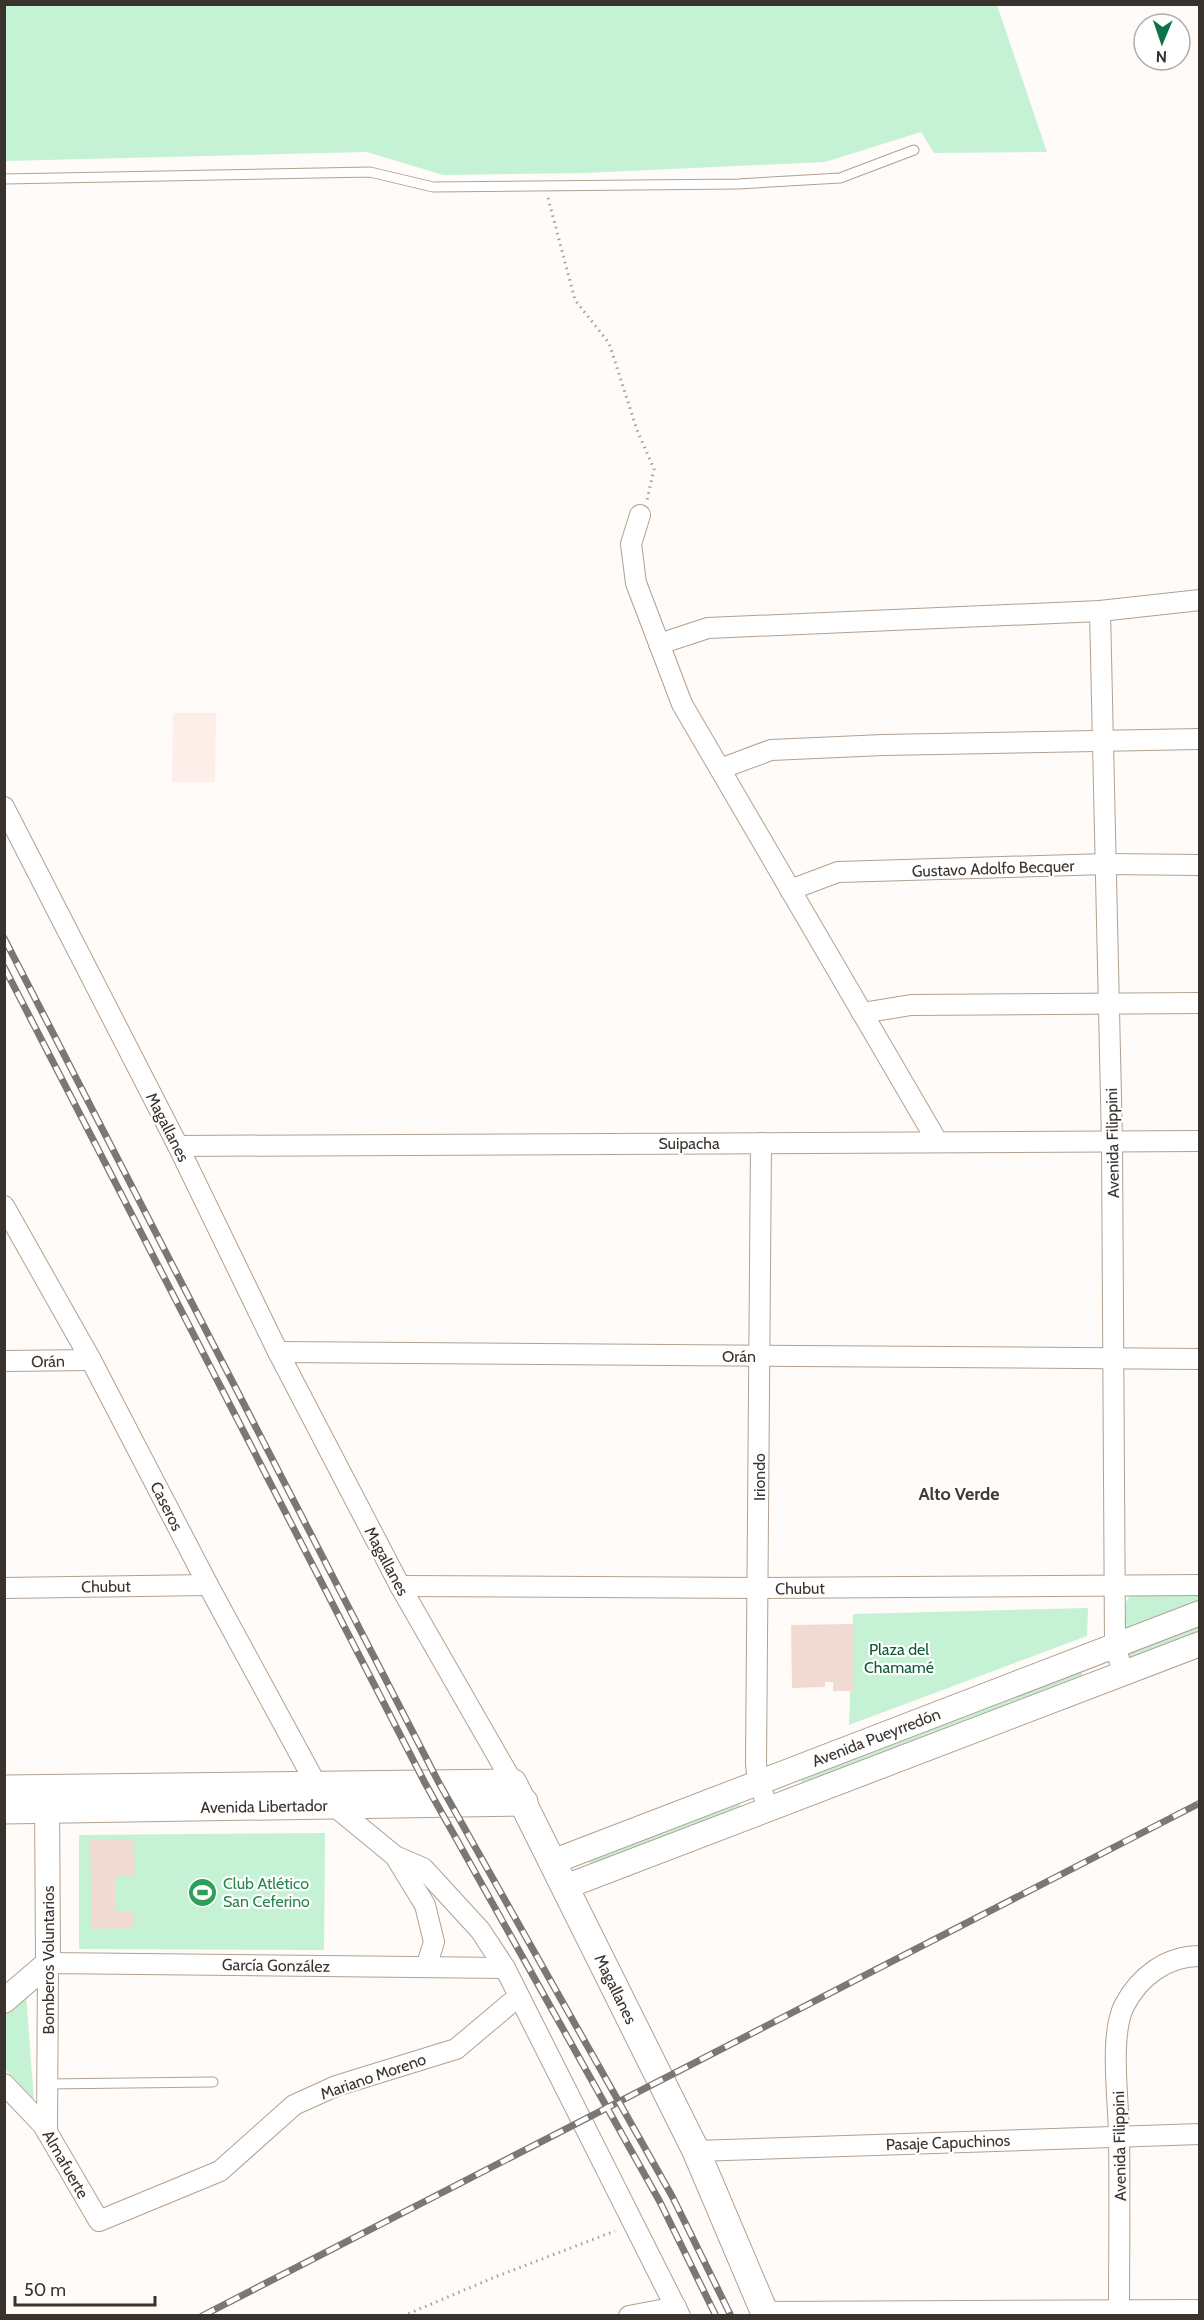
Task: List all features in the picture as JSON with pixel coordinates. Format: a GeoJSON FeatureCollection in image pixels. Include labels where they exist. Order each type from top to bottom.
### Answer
{"type":"FeatureCollection","features":[{"type":"Feature","properties":{"kind":"main road","name":"Avenida Libertador"},"geometry":{"type":"LineString","coordinates":[[4,1810],[47,1799],[316,1784],[519,1792]]}},
{"type":"Feature","properties":{"kind":"main road","name":"Avenida Libertador"},"geometry":{"type":"LineString","coordinates":[[4,1789],[47,1799],[333,1805],[519,1792]]}},
{"type":"Feature","properties":{"kind":"main road","name":"Magallanes"},"geometry":{"type":"LineString","coordinates":[[519,1792],[696,2151],[766,2315]]}},
{"type":"Feature","properties":{"kind":"street"},"geometry":{"type":"LineString","coordinates":[[640,515],[632,543],[636,583],[682,704],[937,1141]]}},
{"type":"Feature","properties":{"kind":"street"},"geometry":{"type":"LineString","coordinates":[[659,644],[708,628],[1100,611],[1200,600]]}},
{"type":"Feature","properties":{"kind":"street","name":"Avenida Filippini"},"geometry":{"type":"LineString","coordinates":[[1100,611],[1112,1142],[1115,1645],[1123,1673]]}},
{"type":"Feature","properties":{"kind":"street"},"geometry":{"type":"LineString","coordinates":[[720,769],[771,750],[883,745],[1200,739]]}},
{"type":"Feature","properties":{"kind":"street","name":"Magallanes"},"geometry":{"type":"LineString","coordinates":[[4,807],[178,1146],[278,1352],[400,1586],[519,1792]]}},
{"type":"Feature","properties":{"kind":"street","name":"Gustavo Adolfo Becquer"},"geometry":{"type":"LineString","coordinates":[[790,890],[838,872],[1106,864],[1200,866]]}},
{"type":"Feature","properties":{"kind":"street"},"geometry":{"type":"LineString","coordinates":[[862,1013],[911,1005],[1200,1003]]}},
{"type":"Feature","properties":{"kind":"street","name":"Suipacha"},"geometry":{"type":"LineString","coordinates":[[178,1146],[937,1141],[1200,1142]]}},
{"type":"Feature","properties":{"kind":"street","name":"Iriondo"},"geometry":{"type":"LineString","coordinates":[[761,1143],[758,1783],[769,1808]]}},
{"type":"Feature","properties":{"kind":"street","name":"Caseros"},"geometry":{"type":"LineString","coordinates":[[4,1206],[92,1360],[208,1585],[316,1784],[333,1805],[396,1856]]}},
{"type":"Feature","properties":{"kind":"street","name":"Orán"},"geometry":{"type":"LineString","coordinates":[[278,1352],[1200,1359]]}},
{"type":"Feature","properties":{"kind":"street","name":"Orán"},"geometry":{"type":"LineString","coordinates":[[4,1361],[92,1360]]}},
{"type":"Feature","properties":{"kind":"street","name":"Chubut"},"geometry":{"type":"LineString","coordinates":[[4,1588],[208,1585]]}},
{"type":"Feature","properties":{"kind":"street","name":"Chubut"},"geometry":{"type":"LineString","coordinates":[[400,1586],[758,1588],[1200,1585]]}},
{"type":"Feature","properties":{"kind":"street","name":"Avenida Pueyrredón"},"geometry":{"type":"LineString","coordinates":[[552,1862],[1200,1613]]}},
{"type":"Feature","properties":{"kind":"street","name":"Avenida Pueyrredón"},"geometry":{"type":"LineString","coordinates":[[565,1887],[1200,1644]]}},
{"type":"Feature","properties":{"kind":"street","name":"Bomberos Voluntarios"},"geometry":{"type":"LineString","coordinates":[[47,1799],[47,2132]]}},
{"type":"Feature","properties":{"kind":"street"},"geometry":{"type":"LineString","coordinates":[[396,1856],[425,1905],[434,1942],[426,1967]]}},
{"type":"Feature","properties":{"kind":"street"},"geometry":{"type":"LineString","coordinates":[[396,1856],[423,1868],[480,1930],[505,1968],[678,2311],[629,2316]]}},
{"type":"Feature","properties":{"kind":"street","name":"Avenida Filippini"},"geometry":{"type":"LineString","coordinates":[[1119,2314],[1117,2032],[1124,2007],[1139,1982],[1161,1965],[1200,1956]]}},
{"type":"Feature","properties":{"kind":"street"},"geometry":{"type":"LineString","coordinates":[[4,2001],[48,1963]]}},
{"type":"Feature","properties":{"kind":"street","name":"García González"},"geometry":{"type":"LineString","coordinates":[[48,1963],[505,1968]]}},
{"type":"Feature","properties":{"kind":"street","name":"Mariano Moreno"},"geometry":{"type":"LineString","coordinates":[[99,2220],[220,2171],[294,2106],[336,2086],[456,2049],[519,1996]]}},
{"type":"Feature","properties":{"kind":"street","name":"Almafuerte"},"geometry":{"type":"LineString","coordinates":[[4,2084],[44,2125],[99,2220]]}},
{"type":"Feature","properties":{"kind":"street","name":"Pasaje Capuchinos"},"geometry":{"type":"LineString","coordinates":[[696,2151],[1200,2134]]}},
{"type":"Feature","properties":{"kind":"street"},"geometry":{"type":"LineString","coordinates":[[766,2315],[1200,2312]]}},
{"type":"Feature","properties":{"kind":"lane"},"geometry":{"type":"LineString","coordinates":[[4,179],[370,172],[433,188],[738,184],[840,178],[914,150]]}},
{"type":"Feature","properties":{"kind":"lane"},"geometry":{"type":"LineString","coordinates":[[47,2084],[213,2082]]}},
{"type":"Feature","properties":{"kind":"path"},"geometry":{"type":"LineString","coordinates":[[545,187],[574,300],[609,343],[638,430],[654,469],[649,496],[640,515]]}},
{"type":"Feature","properties":{"kind":"path"},"geometry":{"type":"LineString","coordinates":[[403,2316],[495,2277],[634,2223]]}},
{"type":"Feature","properties":{"kind":"shaded area"},"geometry":{"type":"Polygon","coordinates":[[[173,713],[216,713],[215,782],[172,782],[173,713]]]}},
{"type":"Feature","properties":{"kind":"green space"},"geometry":{"type":"Polygon","coordinates":[[[4,5],[997,5],[1047,152],[934,153],[921,132],[825,162],[585,173],[443,175],[367,152],[5,161],[4,5]]]}},
{"type":"Feature","properties":{"kind":"green space"},"geometry":{"type":"Polygon","coordinates":[[[1199,1591],[1199,1607],[1123,1634],[1122,1608],[1131,1594],[1199,1591]]]}},
{"type":"Feature","properties":{"kind":"green space","name":"Plaza del Chamamé"},"geometry":{"type":"Polygon","coordinates":[[[1088,1608],[1087,1636],[849,1725],[853,1614],[1088,1608]]]}},
{"type":"Feature","properties":{"kind":"green space"},"geometry":{"type":"Polygon","coordinates":[[[1199,1622],[1199,1631],[1125,1660],[1122,1651],[1199,1622]]]}},
{"type":"Feature","properties":{"kind":"green space"},"geometry":{"type":"Polygon","coordinates":[[[1080,1667],[1083,1676],[802,1783],[798,1775],[1080,1667]]]}},
{"type":"Feature","properties":{"kind":"green space"},"geometry":{"type":"Polygon","coordinates":[[[738,1798],[741,1807],[590,1864],[587,1856],[738,1798]]]}},
{"type":"Feature","properties":{"kind":"green space","name":"Club Atlético San Ceferino"},"geometry":{"type":"Polygon","coordinates":[[[325,1833],[324,1950],[79,1949],[79,1835],[325,1833]]]}},
{"type":"Feature","properties":{"kind":"green space"},"geometry":{"type":"Polygon","coordinates":[[[26,1993],[34,2101],[5,2069],[5,2015],[26,1993]]]}},
{"type":"Feature","properties":{"kind":"building"},"geometry":{"type":"Polygon","coordinates":[[[853,1624],[854,1691],[833,1691],[833,1682],[825,1682],[825,1687],[792,1688],[791,1625],[853,1624]]]}},
{"type":"Feature","properties":{"kind":"building"},"geometry":{"type":"Polygon","coordinates":[[[90,1839],[134,1839],[135,1876],[115,1876],[115,1911],[134,1911],[134,1928],[92,1929],[90,1839]]]}},
{"type":"Feature","properties":{"kind":"railway"},"geometry":{"type":"LineString","coordinates":[[4,938],[439,1783],[672,2196],[731,2316]]}},
{"type":"Feature","properties":{"kind":"railway"},"geometry":{"type":"LineString","coordinates":[[4,967],[425,1783],[660,2202],[716,2316]]}},
{"type":"Feature","properties":{"kind":"railway"},"geometry":{"type":"LineString","coordinates":[[202,2316],[1200,1803]]}},
{"type":"Feature","properties":{"kind":"place","name":"Club Atlético San Ceferino"},"geometry":{"type":"Point","coordinates":[202,1892]}},
{"type":"Feature","properties":{"kind":"district","name":"Alto Verde"},"geometry":{"type":"Point","coordinates":[959,1494]}}]}
